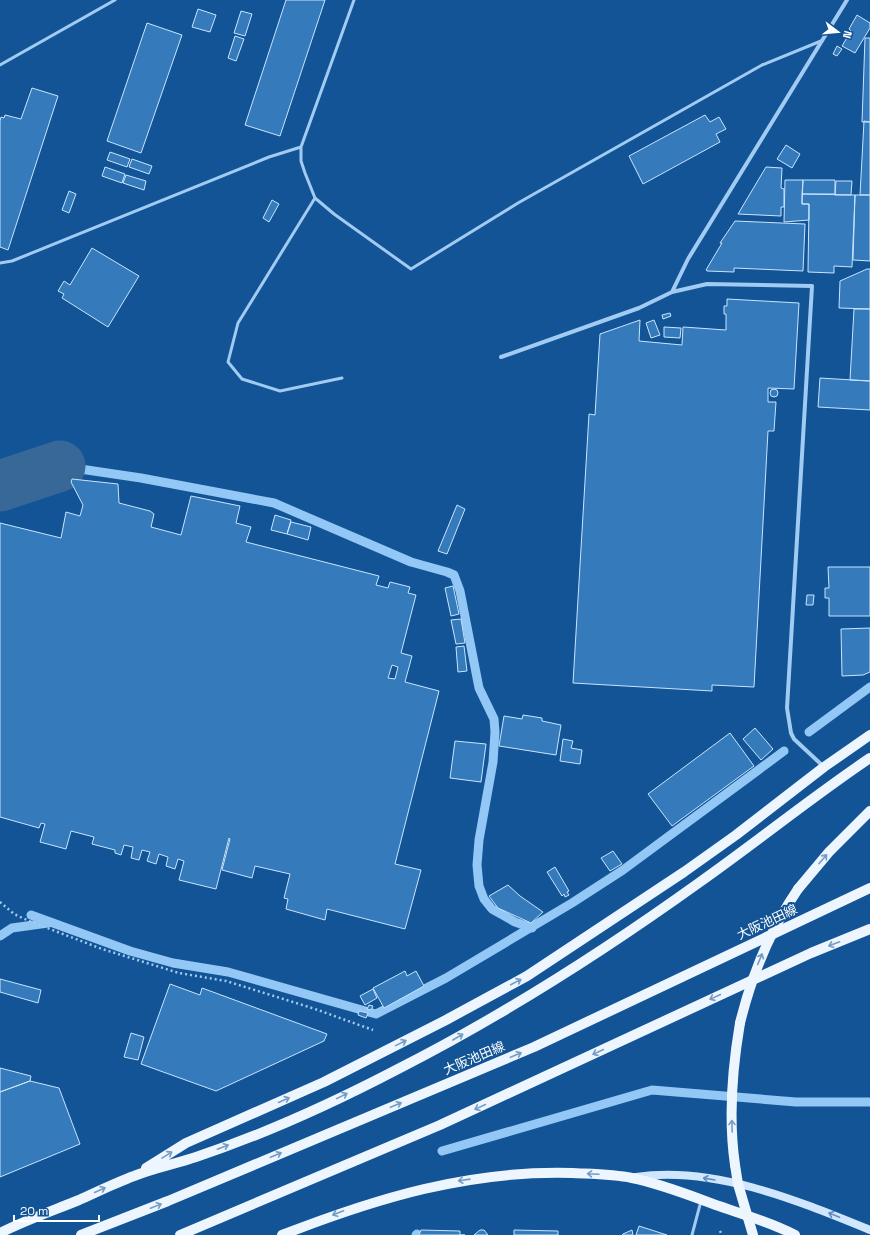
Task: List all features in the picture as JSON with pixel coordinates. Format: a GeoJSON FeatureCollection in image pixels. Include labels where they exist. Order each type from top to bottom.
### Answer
{"type":"FeatureCollection","features":[{"type":"Feature","properties":{"kind":"main road"},"geometry":{"type":"LineString","coordinates":[[134,1176],[186,1143],[324,1082],[446,1020],[527,976],[684,872],[736,835],[824,766],[870,735]]}},
{"type":"Feature","properties":{"kind":"main road"},"geometry":{"type":"LineString","coordinates":[[0,1233],[24,1221],[134,1176],[197,1156],[263,1131],[384,1076],[453,1040],[536,992],[610,945],[701,882],[836,780],[870,758]]}},
{"type":"Feature","properties":{"kind":"main road"},"geometry":{"type":"LineString","coordinates":[[753,1235],[738,1184],[735,1164],[731,1106],[733,1062],[740,1023],[752,978],[772,932],[798,889],[829,852],[870,811]]}},
{"type":"Feature","properties":{"kind":"main road","name":"大阪池田線"},"geometry":{"type":"LineString","coordinates":[[81,1235],[168,1201],[534,1047],[870,888]]}},
{"type":"Feature","properties":{"kind":"main road"},"geometry":{"type":"LineString","coordinates":[[180,1235],[440,1125],[811,953],[870,930]]}},
{"type":"Feature","properties":{"kind":"main road"},"geometry":{"type":"LineString","coordinates":[[282,1235],[354,1208],[391,1197],[454,1182],[502,1174],[549,1172],[632,1178],[756,1218],[795,1235]]}},
{"type":"Feature","properties":{"kind":"street"},"geometry":{"type":"LineString","coordinates":[[672,292],[688,259],[847,0]]}},
{"type":"Feature","properties":{"kind":"street"},"geometry":{"type":"LineString","coordinates":[[501,357],[639,308],[672,292],[707,284],[812,286],[787,708],[788,723],[794,739],[824,766]]}},
{"type":"Feature","properties":{"kind":"street"},"geometry":{"type":"LineString","coordinates":[[632,1178],[658,1174],[714,1179],[802,1203],[870,1230]]}},
{"type":"Feature","properties":{"kind":"lane"},"geometry":{"type":"LineString","coordinates":[[0,65],[116,0]]}},
{"type":"Feature","properties":{"kind":"lane"},"geometry":{"type":"LineString","coordinates":[[354,0],[301,147],[301,161],[315,198],[334,214],[410,268],[518,203],[762,65],[823,41]]}},
{"type":"Feature","properties":{"kind":"lane"},"geometry":{"type":"LineString","coordinates":[[0,263],[12,261],[269,157],[301,147]]}},
{"type":"Feature","properties":{"kind":"lane"},"geometry":{"type":"LineString","coordinates":[[315,198],[238,323],[228,362],[242,379],[280,391],[342,378]]}},
{"type":"Feature","properties":{"kind":"lane"},"geometry":{"type":"LineString","coordinates":[[692,1235],[701,1199]]}},
{"type":"Feature","properties":{"kind":"path"},"geometry":{"type":"LineString","coordinates":[[0,902],[14,914],[29,921],[102,949],[179,973],[226,981],[373,1030]]}},
{"type":"Feature","properties":{"kind":"path"},"geometry":{"type":"LineString","coordinates":[[720,1231],[722,1235]]}},
{"type":"Feature","properties":{"kind":"building"},"geometry":{"type":"Polygon","coordinates":[[[286,0],[325,0],[280,136],[245,125],[286,0]]]}},
{"type":"Feature","properties":{"kind":"building"},"geometry":{"type":"Polygon","coordinates":[[[198,9],[216,15],[210,32],[192,27],[198,9]]]}},
{"type":"Feature","properties":{"kind":"building"},"geometry":{"type":"Polygon","coordinates":[[[241,11],[252,14],[245,36],[234,33],[241,11]]]}},
{"type":"Feature","properties":{"kind":"building"},"geometry":{"type":"Polygon","coordinates":[[[857,15],[870,23],[870,28],[855,53],[842,46],[851,31],[849,29],[857,15]]]}},
{"type":"Feature","properties":{"kind":"building"},"geometry":{"type":"Polygon","coordinates":[[[147,23],[182,35],[141,153],[107,141],[147,23]]]}},
{"type":"Feature","properties":{"kind":"building"},"geometry":{"type":"Polygon","coordinates":[[[235,36],[244,39],[236,61],[228,58],[235,36]]]}},
{"type":"Feature","properties":{"kind":"building"},"geometry":{"type":"Polygon","coordinates":[[[865,38],[870,38],[870,122],[862,122],[865,38]]]}},
{"type":"Feature","properties":{"kind":"building"},"geometry":{"type":"Polygon","coordinates":[[[837,46],[842,49],[837,56],[833,54],[837,46]]]}},
{"type":"Feature","properties":{"kind":"building"},"geometry":{"type":"Polygon","coordinates":[[[32,88],[58,96],[8,250],[0,247],[0,121],[1,117],[4,118],[5,115],[21,119],[32,88]]]}},
{"type":"Feature","properties":{"kind":"building"},"geometry":{"type":"Polygon","coordinates":[[[705,115],[710,122],[719,117],[726,129],[716,134],[720,142],[643,184],[629,156],[705,115]]]}},
{"type":"Feature","properties":{"kind":"building"},"geometry":{"type":"Polygon","coordinates":[[[864,121],[870,122],[870,195],[860,195],[864,121]]]}},
{"type":"Feature","properties":{"kind":"building"},"geometry":{"type":"Polygon","coordinates":[[[786,145],[800,154],[792,168],[777,159],[786,145]]]}},
{"type":"Feature","properties":{"kind":"building"},"geometry":{"type":"Polygon","coordinates":[[[110,152],[130,159],[127,167],[107,160],[110,152]]]}},
{"type":"Feature","properties":{"kind":"building"},"geometry":{"type":"Polygon","coordinates":[[[132,159],[152,166],[149,174],[129,167],[132,159]]]}},
{"type":"Feature","properties":{"kind":"building"},"geometry":{"type":"Polygon","coordinates":[[[105,167],[125,174],[122,183],[102,176],[105,167]]]}},
{"type":"Feature","properties":{"kind":"building"},"geometry":{"type":"Polygon","coordinates":[[[766,167],[782,168],[781,188],[784,189],[784,207],[781,207],[781,216],[738,214],[766,167]]]}},
{"type":"Feature","properties":{"kind":"building"},"geometry":{"type":"Polygon","coordinates":[[[126,175],[146,181],[144,190],[123,183],[126,175]]]}},
{"type":"Feature","properties":{"kind":"building"},"geometry":{"type":"Polygon","coordinates":[[[785,180],[803,180],[802,204],[809,204],[809,220],[784,222],[785,180]]]}},
{"type":"Feature","properties":{"kind":"building"},"geometry":{"type":"Polygon","coordinates":[[[803,180],[835,180],[835,194],[802,194],[803,180]]]}},
{"type":"Feature","properties":{"kind":"building"},"geometry":{"type":"Polygon","coordinates":[[[836,181],[852,181],[851,195],[835,195],[836,181]]]}},
{"type":"Feature","properties":{"kind":"building"},"geometry":{"type":"Polygon","coordinates":[[[69,191],[76,194],[69,213],[62,210],[69,191]]]}},
{"type":"Feature","properties":{"kind":"building"},"geometry":{"type":"Polygon","coordinates":[[[802,194],[855,195],[852,267],[834,266],[834,273],[808,272],[809,204],[802,204],[802,194]]]}},
{"type":"Feature","properties":{"kind":"building"},"geometry":{"type":"Polygon","coordinates":[[[855,195],[870,195],[870,261],[853,260],[855,195]]]}},
{"type":"Feature","properties":{"kind":"building"},"geometry":{"type":"Polygon","coordinates":[[[272,200],[279,204],[269,222],[263,218],[272,200]]]}},
{"type":"Feature","properties":{"kind":"building"},"geometry":{"type":"Polygon","coordinates":[[[735,221],[805,224],[803,271],[734,268],[734,272],[707,271],[706,270],[722,243],[720,243],[735,221]]]}},
{"type":"Feature","properties":{"kind":"building"},"geometry":{"type":"Polygon","coordinates":[[[92,248],[139,276],[108,327],[62,298],[64,294],[58,291],[64,281],[70,285],[92,248]]]}},
{"type":"Feature","properties":{"kind":"building"},"geometry":{"type":"Polygon","coordinates":[[[870,269],[870,309],[839,308],[840,281],[870,269]]]}},
{"type":"Feature","properties":{"kind":"building"},"geometry":{"type":"Polygon","coordinates":[[[727,299],[799,303],[794,389],[768,388],[768,402],[776,402],[774,431],[768,431],[754,687],[712,685],[712,691],[573,683],[589,414],[595,415],[600,334],[640,320],[639,341],[682,345],[683,327],[726,330],[726,314],[724,314],[724,306],[727,306],[727,299]]]}},
{"type":"Feature","properties":{"kind":"building"},"geometry":{"type":"Polygon","coordinates":[[[854,309],[870,309],[870,381],[850,380],[854,309]]]}},
{"type":"Feature","properties":{"kind":"building"},"geometry":{"type":"Polygon","coordinates":[[[670,313],[671,316],[663,319],[662,315],[670,313]]]}},
{"type":"Feature","properties":{"kind":"building"},"geometry":{"type":"Polygon","coordinates":[[[654,320],[660,335],[651,338],[646,323],[654,320]]]}},
{"type":"Feature","properties":{"kind":"building"},"geometry":{"type":"Polygon","coordinates":[[[664,327],[681,328],[680,338],[664,337],[664,327]]]}},
{"type":"Feature","properties":{"kind":"building"},"geometry":{"type":"Polygon","coordinates":[[[820,378],[870,381],[870,410],[818,407],[820,378]]]}},
{"type":"Feature","properties":{"kind":"building"},"geometry":{"type":"Polygon","coordinates":[[[774,389],[777,390],[777,396],[774,397],[771,396],[770,393],[771,390],[774,389]]]}},
{"type":"Feature","properties":{"kind":"building"},"geometry":{"type":"Polygon","coordinates":[[[72,479],[118,484],[119,503],[150,511],[154,514],[151,527],[181,535],[191,496],[240,506],[236,523],[251,527],[246,542],[379,576],[376,585],[388,588],[390,582],[410,587],[408,593],[416,595],[401,653],[412,656],[405,682],[439,691],[395,864],[421,870],[405,929],[327,909],[325,920],[286,909],[288,899],[284,898],[290,874],[255,866],[252,878],[222,870],[229,838],[216,889],[179,880],[184,861],[178,859],[175,869],[166,866],[168,857],[159,854],[156,864],[147,861],[150,852],[142,850],[139,860],[131,858],[133,847],[124,845],[121,855],[115,853],[115,850],[92,844],[94,837],[71,831],[66,849],[40,842],[45,824],[41,823],[39,828],[0,817],[0,523],[61,538],[66,512],[80,516],[83,505],[71,482],[72,479]],[[392,665],[388,678],[395,679],[398,667],[392,665]]]}},
{"type":"Feature","properties":{"kind":"building"},"geometry":{"type":"Polygon","coordinates":[[[457,505],[465,509],[447,554],[438,551],[457,505]]]}},
{"type":"Feature","properties":{"kind":"building"},"geometry":{"type":"Polygon","coordinates":[[[275,515],[291,520],[287,534],[271,530],[275,515]]]}},
{"type":"Feature","properties":{"kind":"building"},"geometry":{"type":"Polygon","coordinates":[[[291,522],[311,527],[308,540],[287,534],[291,522]]]}},
{"type":"Feature","properties":{"kind":"building"},"geometry":{"type":"Polygon","coordinates":[[[828,567],[870,567],[870,616],[829,616],[829,598],[825,598],[825,588],[829,588],[828,567]]]}},
{"type":"Feature","properties":{"kind":"building"},"geometry":{"type":"Polygon","coordinates":[[[453,586],[459,614],[451,616],[445,588],[453,586]]]}},
{"type":"Feature","properties":{"kind":"building"},"geometry":{"type":"Polygon","coordinates":[[[807,595],[814,595],[813,605],[806,605],[807,595]]]}},
{"type":"Feature","properties":{"kind":"building"},"geometry":{"type":"Polygon","coordinates":[[[461,619],[465,643],[456,644],[451,620],[461,619]]]}},
{"type":"Feature","properties":{"kind":"building"},"geometry":{"type":"Polygon","coordinates":[[[870,628],[870,672],[863,675],[842,676],[841,629],[870,628]]]}},
{"type":"Feature","properties":{"kind":"building"},"geometry":{"type":"Polygon","coordinates":[[[464,646],[467,671],[458,672],[456,647],[464,646]]]}},
{"type":"Feature","properties":{"kind":"building"},"geometry":{"type":"Polygon","coordinates":[[[523,715],[542,718],[542,721],[561,725],[556,755],[499,746],[504,716],[522,719],[523,715]]]}},
{"type":"Feature","properties":{"kind":"building"},"geometry":{"type":"Polygon","coordinates":[[[755,728],[773,749],[761,760],[743,739],[755,728]]]}},
{"type":"Feature","properties":{"kind":"building"},"geometry":{"type":"Polygon","coordinates":[[[730,733],[754,766],[672,826],[648,794],[730,733]]]}},
{"type":"Feature","properties":{"kind":"building"},"geometry":{"type":"Polygon","coordinates":[[[563,739],[573,741],[571,748],[582,750],[580,764],[560,761],[563,739]]]}},
{"type":"Feature","properties":{"kind":"building"},"geometry":{"type":"Polygon","coordinates":[[[455,741],[486,744],[481,782],[450,778],[455,741]]]}},
{"type":"Feature","properties":{"kind":"building"},"geometry":{"type":"Polygon","coordinates":[[[613,851],[622,864],[610,871],[601,858],[613,851]]]}},
{"type":"Feature","properties":{"kind":"building"},"geometry":{"type":"Polygon","coordinates":[[[555,867],[569,891],[567,892],[569,895],[565,897],[564,894],[562,896],[547,872],[555,867]]]}},
{"type":"Feature","properties":{"kind":"building"},"geometry":{"type":"Polygon","coordinates":[[[508,885],[520,896],[543,912],[531,923],[498,908],[489,896],[508,885]]]}},
{"type":"Feature","properties":{"kind":"building"},"geometry":{"type":"Polygon","coordinates":[[[405,971],[407,976],[416,971],[424,986],[384,1008],[373,988],[405,971]]]}},
{"type":"Feature","properties":{"kind":"building"},"geometry":{"type":"Polygon","coordinates":[[[0,979],[41,990],[38,1003],[0,992],[0,979]]]}},
{"type":"Feature","properties":{"kind":"building"},"geometry":{"type":"Polygon","coordinates":[[[170,984],[200,995],[202,988],[327,1034],[324,1041],[216,1091],[141,1064],[170,984]]]}},
{"type":"Feature","properties":{"kind":"building"},"geometry":{"type":"Polygon","coordinates":[[[373,989],[377,998],[365,1005],[360,996],[373,989]]]}},
{"type":"Feature","properties":{"kind":"building"},"geometry":{"type":"Polygon","coordinates":[[[369,1005],[373,1006],[371,1010],[367,1009],[369,1005]]]}},
{"type":"Feature","properties":{"kind":"building"},"geometry":{"type":"Polygon","coordinates":[[[359,1011],[368,1013],[366,1018],[358,1015],[359,1011]]]}},
{"type":"Feature","properties":{"kind":"building"},"geometry":{"type":"Polygon","coordinates":[[[131,1033],[144,1037],[138,1060],[124,1057],[131,1033]]]}},
{"type":"Feature","properties":{"kind":"building"},"geometry":{"type":"Polygon","coordinates":[[[0,1068],[31,1076],[30,1081],[0,1092],[0,1068]]]}},
{"type":"Feature","properties":{"kind":"building"},"geometry":{"type":"Polygon","coordinates":[[[30,1081],[59,1088],[80,1144],[0,1177],[0,1092],[30,1081]]]}},
{"type":"Feature","properties":{"kind":"building"},"geometry":{"type":"Polygon","coordinates":[[[639,1226],[667,1235],[636,1235],[639,1226]]]}},
{"type":"Feature","properties":{"kind":"building"},"geometry":{"type":"Polygon","coordinates":[[[421,1230],[460,1231],[460,1235],[419,1235],[421,1230]]]}},
{"type":"Feature","properties":{"kind":"building"},"geometry":{"type":"Polygon","coordinates":[[[480,1230],[484,1230],[488,1235],[474,1235],[480,1230]]]}},
{"type":"Feature","properties":{"kind":"building"},"geometry":{"type":"Polygon","coordinates":[[[514,1230],[558,1231],[558,1235],[514,1235],[514,1230]]]}},
{"type":"Feature","properties":{"kind":"building"},"geometry":{"type":"Polygon","coordinates":[[[632,1230],[633,1235],[622,1235],[623,1234],[632,1230]]]}},
{"type":"Feature","properties":{"kind":"waterway"},"geometry":{"type":"LineString","coordinates":[[60,466],[141,478],[274,503],[411,562],[454,575],[460,591],[479,688],[494,719],[495,732],[493,762],[479,840],[477,865],[479,886],[484,899],[492,909],[515,922],[532,928]]}},
{"type":"Feature","properties":{"kind":"waterway"},"geometry":{"type":"LineString","coordinates":[[0,486],[60,466]]}},
{"type":"Feature","properties":{"kind":"waterway"},"geometry":{"type":"LineString","coordinates":[[809,732],[870,687]]}},
{"type":"Feature","properties":{"kind":"waterway"},"geometry":{"type":"LineString","coordinates":[[31,915],[130,951],[173,963],[228,972],[376,1014],[446,978],[572,903],[623,870],[784,751]]}},
{"type":"Feature","properties":{"kind":"waterway"},"geometry":{"type":"LineString","coordinates":[[0,936],[12,928],[48,923]]}},
{"type":"Feature","properties":{"kind":"waterway"},"geometry":{"type":"LineString","coordinates":[[442,1151],[652,1090],[796,1102],[870,1102]]}}]}
